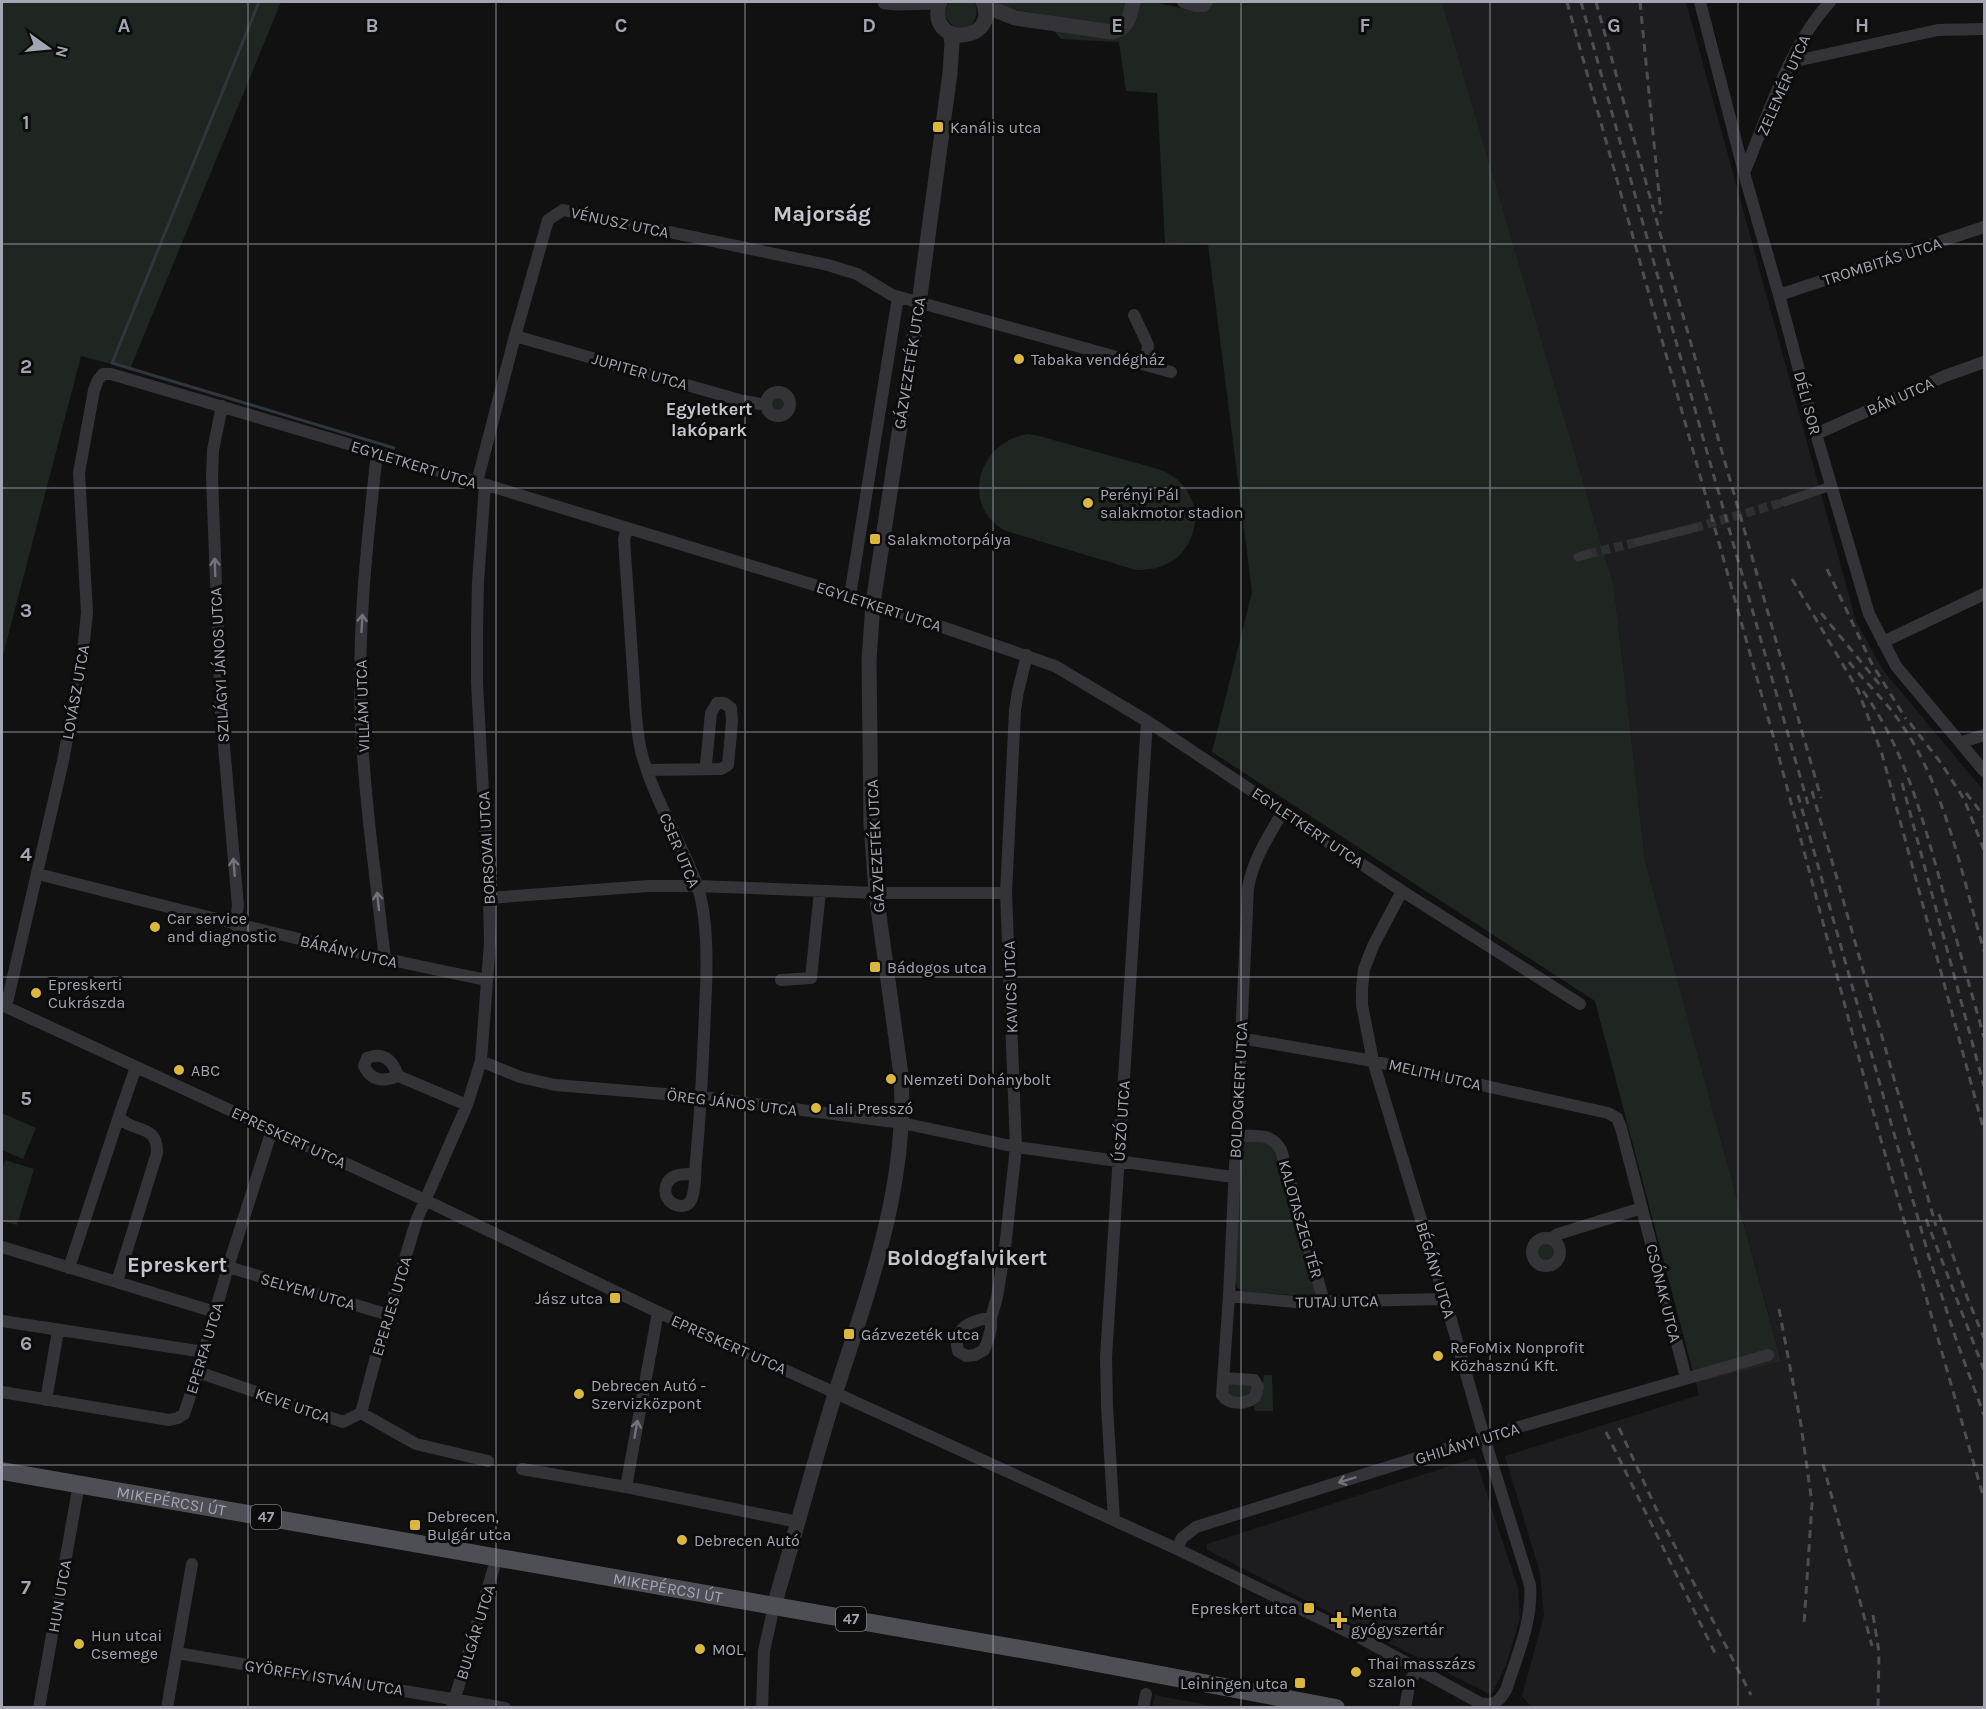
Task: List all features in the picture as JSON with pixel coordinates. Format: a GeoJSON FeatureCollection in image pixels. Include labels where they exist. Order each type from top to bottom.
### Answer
{"type":"FeatureCollection","features":[{"type":"Feature","properties":{"kind":"main road","name":"MIKEPÉRCSI ÚT"},"geometry":{"type":"LineString","coordinates":[[2,1471],[1050,1654],[1336,1707]]}},
{"type":"Feature","properties":{"kind":"street"},"geometry":{"type":"LineString","coordinates":[[891,2],[932,2]]}},
{"type":"Feature","properties":{"kind":"street"},"geometry":{"type":"LineString","coordinates":[[891,2],[931,16],[958,36],[975,32],[982,25],[985,19],[984,4]]}},
{"type":"Feature","properties":{"kind":"street","name":"GÁZVEZETÉK UTCA"},"geometry":{"type":"LineString","coordinates":[[774,1606],[836,1392],[860,1321],[890,1210],[902,1123],[902,1075],[876,893],[871,824],[869,660],[873,603],[919,303],[950,73],[952,43],[938,10],[940,2]]}},
{"type":"Feature","properties":{"kind":"street"},"geometry":{"type":"LineString","coordinates":[[984,4],[994,11],[1015,18],[1112,32],[1123,29],[1128,22],[1132,2]]}},
{"type":"Feature","properties":{"kind":"street"},"geometry":{"type":"LineString","coordinates":[[1183,2],[1196,6],[1206,4]]}},
{"type":"Feature","properties":{"kind":"street","name":"DÉLI SOR"},"geometry":{"type":"LineString","coordinates":[[1700,2],[1744,173],[1816,434],[1869,614],[1896,666],[1984,771]]}},
{"type":"Feature","properties":{"kind":"street","name":"ZELEMÉR UTCA"},"geometry":{"type":"LineString","coordinates":[[1744,173],[1791,62],[1815,18],[1830,2]]}},
{"type":"Feature","properties":{"kind":"street"},"geometry":{"type":"LineString","coordinates":[[982,25],[1015,18]]}},
{"type":"Feature","properties":{"kind":"street"},"geometry":{"type":"LineString","coordinates":[[1791,62],[1938,30],[1984,29]]}},
{"type":"Feature","properties":{"kind":"street","name":"GÁZVEZETÉK UTCA"},"geometry":{"type":"LineString","coordinates":[[950,73],[966,35]]}},
{"type":"Feature","properties":{"kind":"street","name":"VÉNUSZ UTCA"},"geometry":{"type":"LineString","coordinates":[[481,484],[515,336],[548,220],[562,210],[828,265],[857,274],[898,297],[1171,372]]}},
{"type":"Feature","properties":{"kind":"street","name":"TROMBITÁS UTCA"},"geometry":{"type":"LineString","coordinates":[[1779,294],[1984,227]]}},
{"type":"Feature","properties":{"kind":"street"},"geometry":{"type":"LineString","coordinates":[[850,596],[898,297]]}},
{"type":"Feature","properties":{"kind":"street"},"geometry":{"type":"LineString","coordinates":[[1134,315],[1148,345],[1146,365]]}},
{"type":"Feature","properties":{"kind":"street","name":"JUPITER UTCA"},"geometry":{"type":"LineString","coordinates":[[515,336],[743,401],[766,405]]}},
{"type":"Feature","properties":{"kind":"street","name":"BÁN UTCA"},"geometry":{"type":"LineString","coordinates":[[1816,434],[1945,376],[1984,362]]}},
{"type":"Feature","properties":{"kind":"street","name":"EGYLETKERT UTCA"},"geometry":{"type":"LineString","coordinates":[[103,374],[121,376],[222,406],[873,603],[1027,655],[1070,673],[1147,721],[1402,891],[1580,1004]]}},
{"type":"Feature","properties":{"kind":"street","name":"LOVÁSZ UTCA"},"geometry":{"type":"LineString","coordinates":[[4,1006],[38,874],[63,761],[83,651],[87,612],[80,473],[94,390],[103,374]]}},
{"type":"Feature","properties":{"kind":"street","name":"SZILÁGYI JÁNOS UTCA"},"geometry":{"type":"LineString","coordinates":[[222,406],[213,450],[212,478],[220,711],[238,906],[235,925]]}},
{"type":"Feature","properties":{"kind":"street","name":"VILLÁM UTCA"},"geometry":{"type":"LineString","coordinates":[[377,453],[366,550],[360,664],[361,722],[367,801],[385,959]]}},
{"type":"Feature","properties":{"kind":"street","name":"BORSOVAI UTCA"},"geometry":{"type":"LineString","coordinates":[[426,1201],[467,1105],[481,1061],[490,942],[477,663],[481,484]]}},
{"type":"Feature","properties":{"kind":"street"},"geometry":{"type":"LineString","coordinates":[[1784,502],[1831,486]]}},
{"type":"Feature","properties":{"kind":"street"},"geometry":{"type":"LineString","coordinates":[[1638,542],[1694,528]]}},
{"type":"Feature","properties":{"kind":"street","name":"CSER UTCA"},"geometry":{"type":"LineString","coordinates":[[627,529],[624,538],[638,732],[647,770],[697,886],[706,941],[707,974],[702,1097],[695,1174]]}},
{"type":"Feature","properties":{"kind":"street"},"geometry":{"type":"LineString","coordinates":[[1578,557],[1588,554]]}},
{"type":"Feature","properties":{"kind":"street"},"geometry":{"type":"LineString","coordinates":[[1883,642],[1984,594]]}},
{"type":"Feature","properties":{"kind":"street","name":"KAVICS UTCA"},"geometry":{"type":"LineString","coordinates":[[991,1318],[1005,1248],[1016,1147],[1006,893],[1015,710],[1027,655]]}},
{"type":"Feature","properties":{"kind":"street"},"geometry":{"type":"LineString","coordinates":[[647,770],[721,769],[728,765],[732,722],[731,708],[724,703],[717,703],[711,713],[706,764]]}},
{"type":"Feature","properties":{"kind":"street","name":"ÚSZÓ UTCA"},"geometry":{"type":"LineString","coordinates":[[1114,1520],[1106,1357],[1147,721]]}},
{"type":"Feature","properties":{"kind":"street"},"geometry":{"type":"LineString","coordinates":[[1962,742],[1984,735]]}},
{"type":"Feature","properties":{"kind":"street","name":"BOLDOGKERT UTCA"},"geometry":{"type":"LineString","coordinates":[[1224,1378],[1248,888],[1251,871],[1283,811]]}},
{"type":"Feature","properties":{"kind":"street","name":"BÁRÁNY UTCA"},"geometry":{"type":"LineString","coordinates":[[38,874],[235,925],[487,980]]}},
{"type":"Feature","properties":{"kind":"street"},"geometry":{"type":"LineString","coordinates":[[489,898],[648,886],[876,893],[1006,893]]}},
{"type":"Feature","properties":{"kind":"street"},"geometry":{"type":"LineString","coordinates":[[781,980],[811,978],[820,891]]}},
{"type":"Feature","properties":{"kind":"street","name":"BÉGÁNY UTCA"},"geometry":{"type":"LineString","coordinates":[[1402,891],[1373,946],[1364,969],[1362,1005],[1373,1061],[1530,1585],[1532,1600],[1530,1614],[1501,1700],[1495,1703],[1480,1703],[1417,1670]]}},
{"type":"Feature","properties":{"kind":"street","name":"EPRESKERT UTCA"},"geometry":{"type":"LineString","coordinates":[[4,1006],[426,1201],[658,1312],[1177,1549],[1359,1637],[1417,1670]]}},
{"type":"Feature","properties":{"kind":"street","name":"MELITH UTCA"},"geometry":{"type":"LineString","coordinates":[[1240,1038],[1373,1061],[1608,1113],[1617,1118],[1622,1128]]}},
{"type":"Feature","properties":{"kind":"street","name":"ÖREG JÁNOS UTCA"},"geometry":{"type":"LineString","coordinates":[[481,1061],[520,1077],[555,1085],[702,1097],[902,1123],[1016,1147],[1233,1177]]}},
{"type":"Feature","properties":{"kind":"street"},"geometry":{"type":"LineString","coordinates":[[69,1268],[136,1067]]}},
{"type":"Feature","properties":{"kind":"street"},"geometry":{"type":"LineString","coordinates":[[398,1076],[467,1105]]}},
{"type":"Feature","properties":{"kind":"street"},"geometry":{"type":"LineString","coordinates":[[117,1282],[157,1153],[157,1145],[151,1133],[123,1122],[119,1116]]}},
{"type":"Feature","properties":{"kind":"street","name":"CSÓNAK UTCA"},"geometry":{"type":"LineString","coordinates":[[1622,1128],[1686,1378]]}},
{"type":"Feature","properties":{"kind":"street","name":"EPERFA UTCA"},"geometry":{"type":"LineString","coordinates":[[46,1400],[169,1420],[184,1414],[272,1130]]}},
{"type":"Feature","properties":{"kind":"street","name":"KALOTASZEG TÉR"},"geometry":{"type":"LineString","coordinates":[[1236,1136],[1265,1137],[1275,1142],[1281,1150],[1324,1302]]}},
{"type":"Feature","properties":{"kind":"street","name":"EPERJES UTCA"},"geometry":{"type":"LineString","coordinates":[[361,1413],[417,1219],[426,1201]]}},
{"type":"Feature","properties":{"kind":"street"},"geometry":{"type":"LineString","coordinates":[[1551,1239],[1558,1234],[1642,1208]]}},
{"type":"Feature","properties":{"kind":"street"},"geometry":{"type":"LineString","coordinates":[[2,1247],[215,1312]]}},
{"type":"Feature","properties":{"kind":"street","name":"SELYEM UTCA"},"geometry":{"type":"LineString","coordinates":[[228,1267],[388,1315]]}},
{"type":"Feature","properties":{"kind":"street","name":"TUTAJ UTCA"},"geometry":{"type":"LineString","coordinates":[[1229,1296],[1261,1300],[1324,1302],[1445,1299]]}},
{"type":"Feature","properties":{"kind":"street"},"geometry":{"type":"LineString","coordinates":[[626,1487],[658,1312]]}},
{"type":"Feature","properties":{"kind":"street"},"geometry":{"type":"LineString","coordinates":[[2,1322],[204,1352]]}},
{"type":"Feature","properties":{"kind":"street"},"geometry":{"type":"LineString","coordinates":[[2,1392],[46,1400],[58,1331]]}},
{"type":"Feature","properties":{"kind":"street","name":"GHILÁNYI UTCA"},"geometry":{"type":"LineString","coordinates":[[1177,1549],[1182,1538],[1196,1527],[1484,1437],[1768,1355]]}},
{"type":"Feature","properties":{"kind":"street","name":"KEVE UTCA"},"geometry":{"type":"LineString","coordinates":[[198,1372],[343,1422],[361,1413]]}},
{"type":"Feature","properties":{"kind":"street"},"geometry":{"type":"LineString","coordinates":[[361,1413],[416,1443],[488,1461]]}},
{"type":"Feature","properties":{"kind":"street"},"geometry":{"type":"LineString","coordinates":[[522,1469],[626,1487],[798,1522]]}},
{"type":"Feature","properties":{"kind":"street","name":"HUN UTCA"},"geometry":{"type":"LineString","coordinates":[[39,1707],[79,1484]]}},
{"type":"Feature","properties":{"kind":"street","name":"BULGÁR UTCA"},"geometry":{"type":"LineString","coordinates":[[453,1703],[497,1557]]}},
{"type":"Feature","properties":{"kind":"street"},"geometry":{"type":"LineString","coordinates":[[167,1707],[192,1564]]}},
{"type":"Feature","properties":{"kind":"street"},"geometry":{"type":"LineString","coordinates":[[762,1707],[764,1651],[774,1606]]}},
{"type":"Feature","properties":{"kind":"street","name":"GYÖRFFY ISTVÁN UTCA"},"geometry":{"type":"LineString","coordinates":[[177,1653],[453,1703],[506,1707]]}},
{"type":"Feature","properties":{"kind":"street"},"geometry":{"type":"LineString","coordinates":[[1405,1707],[1410,1681],[1417,1670]]}},
{"type":"Feature","properties":{"kind":"street"},"geometry":{"type":"LineString","coordinates":[[1143,1707],[1146,1694]]}},
{"type":"Feature","properties":{"kind":"shaded area"},"geometry":{"type":"Polygon","coordinates":[[[2,2],[281,2],[130,369],[81,356],[2,659],[2,2]]]}},
{"type":"Feature","properties":{"kind":"shaded area"},"geometry":{"type":"Polygon","coordinates":[[[948,2],[1154,2],[1198,12],[1202,2],[1442,2],[1614,587],[1645,860],[1781,1361],[1696,1383],[1595,1001],[1212,752],[1252,592],[1208,244],[1165,243],[1157,93],[1126,91],[1119,42],[1061,39],[1039,14],[975,3],[976,18],[972,24],[968,27],[956,27],[945,16],[948,2]]]}},
{"type":"Feature","properties":{"kind":"shaded area"},"geometry":{"type":"Polygon","coordinates":[[[1442,2],[1686,2],[1856,621],[1883,670],[1984,791],[1984,1707],[1532,1708],[1522,1696],[1544,1615],[1540,1573],[1505,1456],[1699,1395],[1696,1383],[1781,1360],[1645,860],[1614,587],[1442,2]]]}},
{"type":"Feature","properties":{"kind":"shaded area"},"geometry":{"type":"Polygon","coordinates":[[[775,396],[781,396],[786,404],[784,410],[775,412],[770,407],[770,401],[775,396]]]}},
{"type":"Feature","properties":{"kind":"shaded area","name":"Perényi Pál salakmotor stadion"},"geometry":{"type":"Polygon","coordinates":[[[1027,434],[1158,469],[1179,481],[1191,499],[1195,521],[1193,533],[1185,549],[1175,559],[1164,565],[1136,570],[1006,531],[991,520],[983,507],[979,492],[980,476],[986,462],[996,449],[1010,439],[1027,434]]]}},
{"type":"Feature","properties":{"kind":"shaded area"},"geometry":{"type":"Polygon","coordinates":[[[2,1113],[36,1128],[23,1159],[2,1150],[2,1113]]]}},
{"type":"Feature","properties":{"kind":"shaded area"},"geometry":{"type":"Polygon","coordinates":[[[1250,1138],[1274,1146],[1320,1290],[1315,1297],[1242,1291],[1237,1287],[1234,1276],[1241,1142],[1250,1138]]]}},
{"type":"Feature","properties":{"kind":"shaded area"},"geometry":{"type":"Polygon","coordinates":[[[5,1160],[34,1169],[17,1225],[2,1221],[2,1171],[5,1160]]]}},
{"type":"Feature","properties":{"kind":"shaded area"},"geometry":{"type":"Polygon","coordinates":[[[1546,1243],[1552,1246],[1555,1252],[1552,1258],[1546,1261],[1540,1258],[1537,1252],[1540,1246],[1546,1243]]]}},
{"type":"Feature","properties":{"kind":"shaded area"},"geometry":{"type":"Polygon","coordinates":[[[1264,1375],[1272,1375],[1273,1411],[1255,1411],[1253,1403],[1261,1395],[1264,1375]]]}},
{"type":"Feature","properties":{"kind":"shaded area"},"geometry":{"type":"Polygon","coordinates":[[[1228,1383],[1247,1383],[1252,1387],[1249,1397],[1235,1398],[1228,1395],[1228,1383]]]}},
{"type":"Feature","properties":{"kind":"shaded area"},"geometry":{"type":"Polygon","coordinates":[[[1475,1458],[1518,1588],[1520,1618],[1506,1665],[1491,1695],[1207,1550],[1207,1544],[1475,1458]]]}},
{"type":"Feature","properties":{"kind":"shaded area"},"geometry":{"type":"Polygon","coordinates":[[[1155,1695],[1217,1707],[1152,1707],[1155,1695]]]}},
{"type":"Feature","properties":{"kind":"waterway"},"geometry":{"type":"LineString","coordinates":[[259,2],[112,363],[394,448]]}},
{"type":"Feature","properties":{"kind":"tunnel"},"geometry":{"type":"LineString","coordinates":[[1694,528],[1784,502]]}},
{"type":"Feature","properties":{"kind":"tunnel"},"geometry":{"type":"LineString","coordinates":[[1588,554],[1638,542]]}},
{"type":"Feature","properties":{"kind":"railway"},"geometry":{"type":"LineString","coordinates":[[1567,2],[1776,746],[1877,1126],[1984,1499]]}},
{"type":"Feature","properties":{"kind":"railway"},"geometry":{"type":"LineString","coordinates":[[1581,2],[1808,804]]}},
{"type":"Feature","properties":{"kind":"railway"},"geometry":{"type":"LineString","coordinates":[[1596,2],[1821,798]]}},
{"type":"Feature","properties":{"kind":"railway"},"geometry":{"type":"LineString","coordinates":[[1640,2],[1661,214]]}},
{"type":"Feature","properties":{"kind":"railway"},"geometry":{"type":"LineString","coordinates":[[1827,569],[1872,664],[1906,719]]}},
{"type":"Feature","properties":{"kind":"railway"},"geometry":{"type":"LineString","coordinates":[[1792,579],[1858,690],[1882,754],[1984,1131]]}},
{"type":"Feature","properties":{"kind":"railway"},"geometry":{"type":"LineString","coordinates":[[1821,613],[1880,685]]}},
{"type":"Feature","properties":{"kind":"railway"},"geometry":{"type":"LineString","coordinates":[[1849,662],[1902,725],[1930,776],[1951,834],[1984,951]]}},
{"type":"Feature","properties":{"kind":"railway"},"geometry":{"type":"LineString","coordinates":[[1863,691],[1877,712],[1900,757],[1918,804],[1984,1037]]}},
{"type":"Feature","properties":{"kind":"railway"},"geometry":{"type":"LineString","coordinates":[[1910,723],[1941,763],[1964,799],[1984,850]]}},
{"type":"Feature","properties":{"kind":"railway"},"geometry":{"type":"LineString","coordinates":[[1902,783],[1984,1086]]}},
{"type":"Feature","properties":{"kind":"railway"},"geometry":{"type":"LineString","coordinates":[[1812,791],[1936,1226]]}},
{"type":"Feature","properties":{"kind":"railway"},"geometry":{"type":"LineString","coordinates":[[1966,793],[1984,816]]}},
{"type":"Feature","properties":{"kind":"railway"},"geometry":{"type":"LineString","coordinates":[[1798,795],[1929,1257],[1984,1415]]}},
{"type":"Feature","properties":{"kind":"railway"},"geometry":{"type":"LineString","coordinates":[[1939,1214],[1967,1297],[1984,1338]]}},
{"type":"Feature","properties":{"kind":"railway"},"geometry":{"type":"LineString","coordinates":[[1926,1219],[1984,1370]]}},
{"type":"Feature","properties":{"kind":"railway"},"geometry":{"type":"LineString","coordinates":[[1779,1309],[1801,1425],[1812,1503],[1804,1624]]}},
{"type":"Feature","properties":{"kind":"railway"},"geometry":{"type":"LineString","coordinates":[[1619,1428],[1660,1517],[1751,1695]]}},
{"type":"Feature","properties":{"kind":"railway"},"geometry":{"type":"LineString","coordinates":[[1606,1432],[1715,1653]]}},
{"type":"Feature","properties":{"kind":"railway"},"geometry":{"type":"LineString","coordinates":[[1823,1464],[1872,1646]]}},
{"type":"Feature","properties":{"kind":"railway"},"geometry":{"type":"LineString","coordinates":[[1873,1615],[1879,1652],[1878,1708]]}},
{"type":"Feature","properties":{"kind":"place","name":"Kanális utca"},"geometry":{"type":"Point","coordinates":[938,127]}},
{"type":"Feature","properties":{"kind":"place","name":"Tabaka vendégház"},"geometry":{"type":"Point","coordinates":[1019,359]}},
{"type":"Feature","properties":{"kind":"place","name":"Perényi Pál salakmotor stadion"},"geometry":{"type":"Point","coordinates":[1088,503]}},
{"type":"Feature","properties":{"kind":"place","name":"Salakmotorpálya"},"geometry":{"type":"Point","coordinates":[875,539]}},
{"type":"Feature","properties":{"kind":"place","name":"Car service and diagnostic"},"geometry":{"type":"Point","coordinates":[155,927]}},
{"type":"Feature","properties":{"kind":"place","name":"Bádogos utca"},"geometry":{"type":"Point","coordinates":[875,967]}},
{"type":"Feature","properties":{"kind":"place","name":"Epreskerti Cukrászda"},"geometry":{"type":"Point","coordinates":[36,993]}},
{"type":"Feature","properties":{"kind":"place","name":"ABC"},"geometry":{"type":"Point","coordinates":[179,1070]}},
{"type":"Feature","properties":{"kind":"place","name":"Nemzeti Dohánybolt"},"geometry":{"type":"Point","coordinates":[891,1079]}},
{"type":"Feature","properties":{"kind":"place","name":"Lali Presszó"},"geometry":{"type":"Point","coordinates":[816,1108]}},
{"type":"Feature","properties":{"kind":"place","name":"Jász utca"},"geometry":{"type":"Point","coordinates":[615,1298]}},
{"type":"Feature","properties":{"kind":"place","name":"Gázvezeték utca"},"geometry":{"type":"Point","coordinates":[849,1334]}},
{"type":"Feature","properties":{"kind":"place","name":"ReFoMix Nonprofit Közhasznú Kft."},"geometry":{"type":"Point","coordinates":[1438,1356]}},
{"type":"Feature","properties":{"kind":"place","name":"Debrecen Autó - Szervizközpont"},"geometry":{"type":"Point","coordinates":[579,1394]}},
{"type":"Feature","properties":{"kind":"place","name":"Debrecen, Bulgár utca"},"geometry":{"type":"Point","coordinates":[415,1525]}},
{"type":"Feature","properties":{"kind":"place","name":"Debrecen Autó"},"geometry":{"type":"Point","coordinates":[682,1540]}},
{"type":"Feature","properties":{"kind":"place","name":"Epreskert utca"},"geometry":{"type":"Point","coordinates":[1309,1608]}},
{"type":"Feature","properties":{"kind":"place","name":"Menta gyógyszertár"},"geometry":{"type":"Point","coordinates":[1339,1620]}},
{"type":"Feature","properties":{"kind":"place","name":"Hun utcai Csemege"},"geometry":{"type":"Point","coordinates":[79,1644]}},
{"type":"Feature","properties":{"kind":"place","name":"MOL"},"geometry":{"type":"Point","coordinates":[700,1649]}},
{"type":"Feature","properties":{"kind":"place","name":"Thai masszázs szalon"},"geometry":{"type":"Point","coordinates":[1356,1672]}},
{"type":"Feature","properties":{"kind":"place","name":"Leiningen utca"},"geometry":{"type":"Point","coordinates":[1300,1683]}},
{"type":"Feature","properties":{"kind":"district","name":"Majorság"},"geometry":{"type":"Point","coordinates":[822,213]}},
{"type":"Feature","properties":{"kind":"district","name":"Egyletkert lakópark"},"geometry":{"type":"Point","coordinates":[709,419]}},
{"type":"Feature","properties":{"kind":"district","name":"Boldogfalvikert"},"geometry":{"type":"Point","coordinates":[967,1257]}},
{"type":"Feature","properties":{"kind":"district","name":"Epreskert"},"geometry":{"type":"Point","coordinates":[177,1264]}}]}
